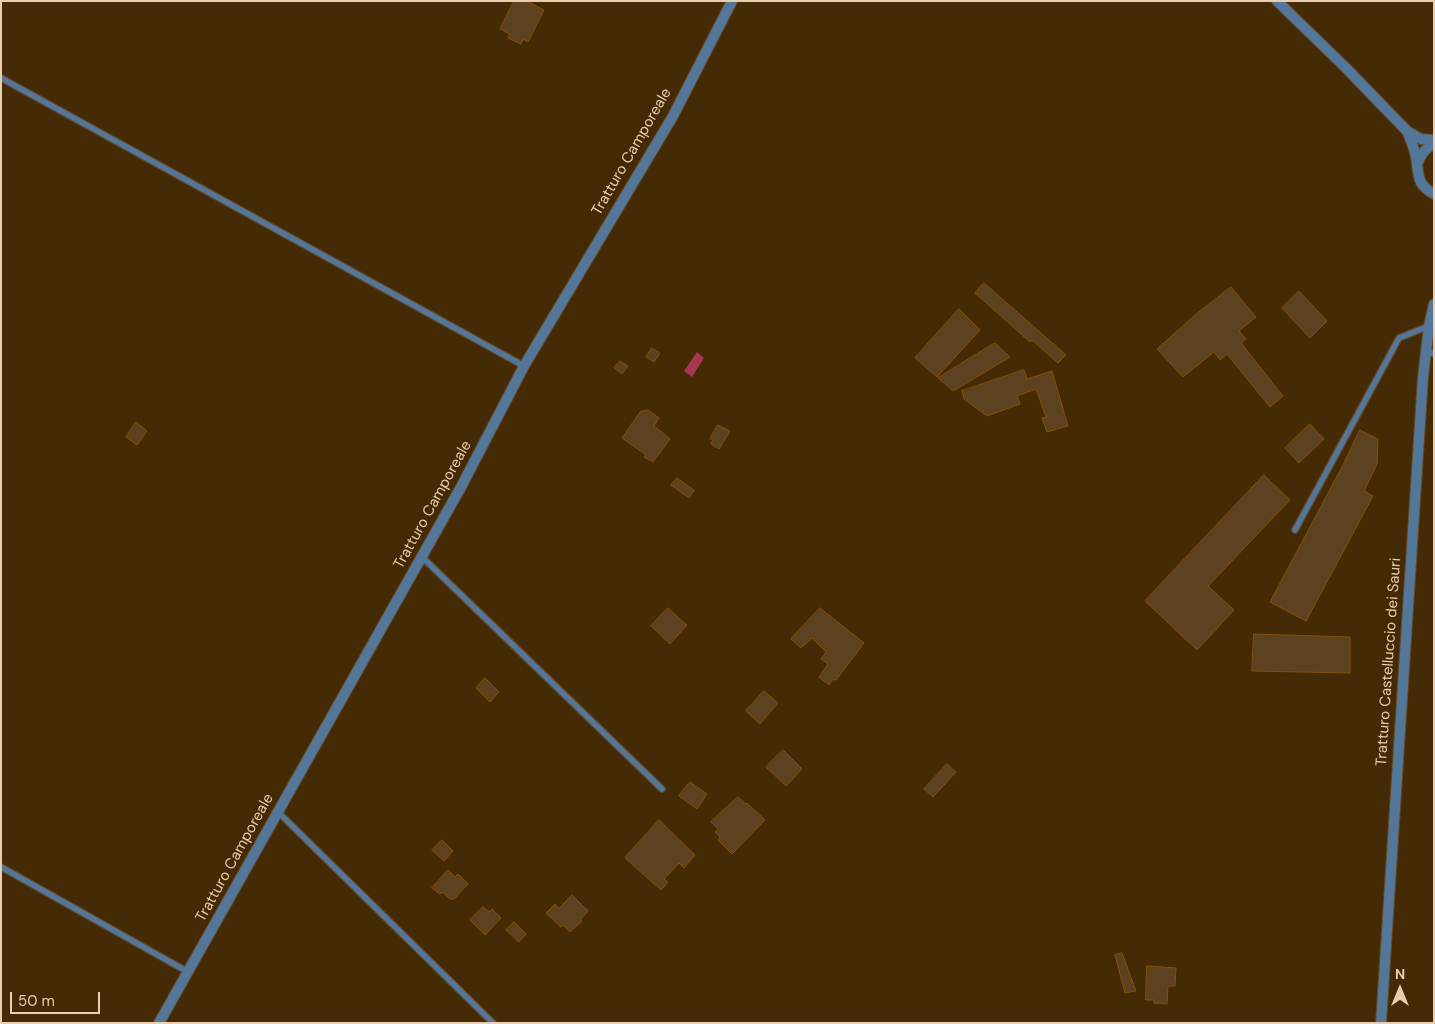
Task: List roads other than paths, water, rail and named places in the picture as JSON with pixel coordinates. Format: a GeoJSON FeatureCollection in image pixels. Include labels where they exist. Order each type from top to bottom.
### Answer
{"type":"FeatureCollection","features":[{"type":"Feature","properties":{"kind":"street","name":"Tratturo Camporeale"},"geometry":{"type":"LineString","coordinates":[[159,1023],[461,487],[524,366],[673,116],[732,1]]}},
{"type":"Feature","properties":{"kind":"street"},"geometry":{"type":"LineString","coordinates":[[1276,1],[1345,67],[1407,131],[1421,139],[1434,142]]}},
{"type":"Feature","properties":{"kind":"street"},"geometry":{"type":"LineString","coordinates":[[1407,131],[1414,147],[1420,182],[1425,189],[1433,194]]}},
{"type":"Feature","properties":{"kind":"street"},"geometry":{"type":"LineString","coordinates":[[1417,164],[1420,155],[1434,142]]}},
{"type":"Feature","properties":{"kind":"street","name":"Tratturo Castelluccio dei Sauri"},"geometry":{"type":"LineString","coordinates":[[1381,1023],[1423,377],[1430,352],[1429,326],[1434,304]]}},
{"type":"Feature","properties":{"kind":"lane"},"geometry":{"type":"LineString","coordinates":[[1,78],[524,366]]}},
{"type":"Feature","properties":{"kind":"lane"},"geometry":{"type":"LineString","coordinates":[[1295,530],[1399,338],[1429,326]]}},
{"type":"Feature","properties":{"kind":"lane"},"geometry":{"type":"LineString","coordinates":[[422,557],[662,790]]}},
{"type":"Feature","properties":{"kind":"lane"},"geometry":{"type":"LineString","coordinates":[[278,812],[493,1023]]}},
{"type":"Feature","properties":{"kind":"lane"},"geometry":{"type":"LineString","coordinates":[[1,867],[188,972]]}}]}
